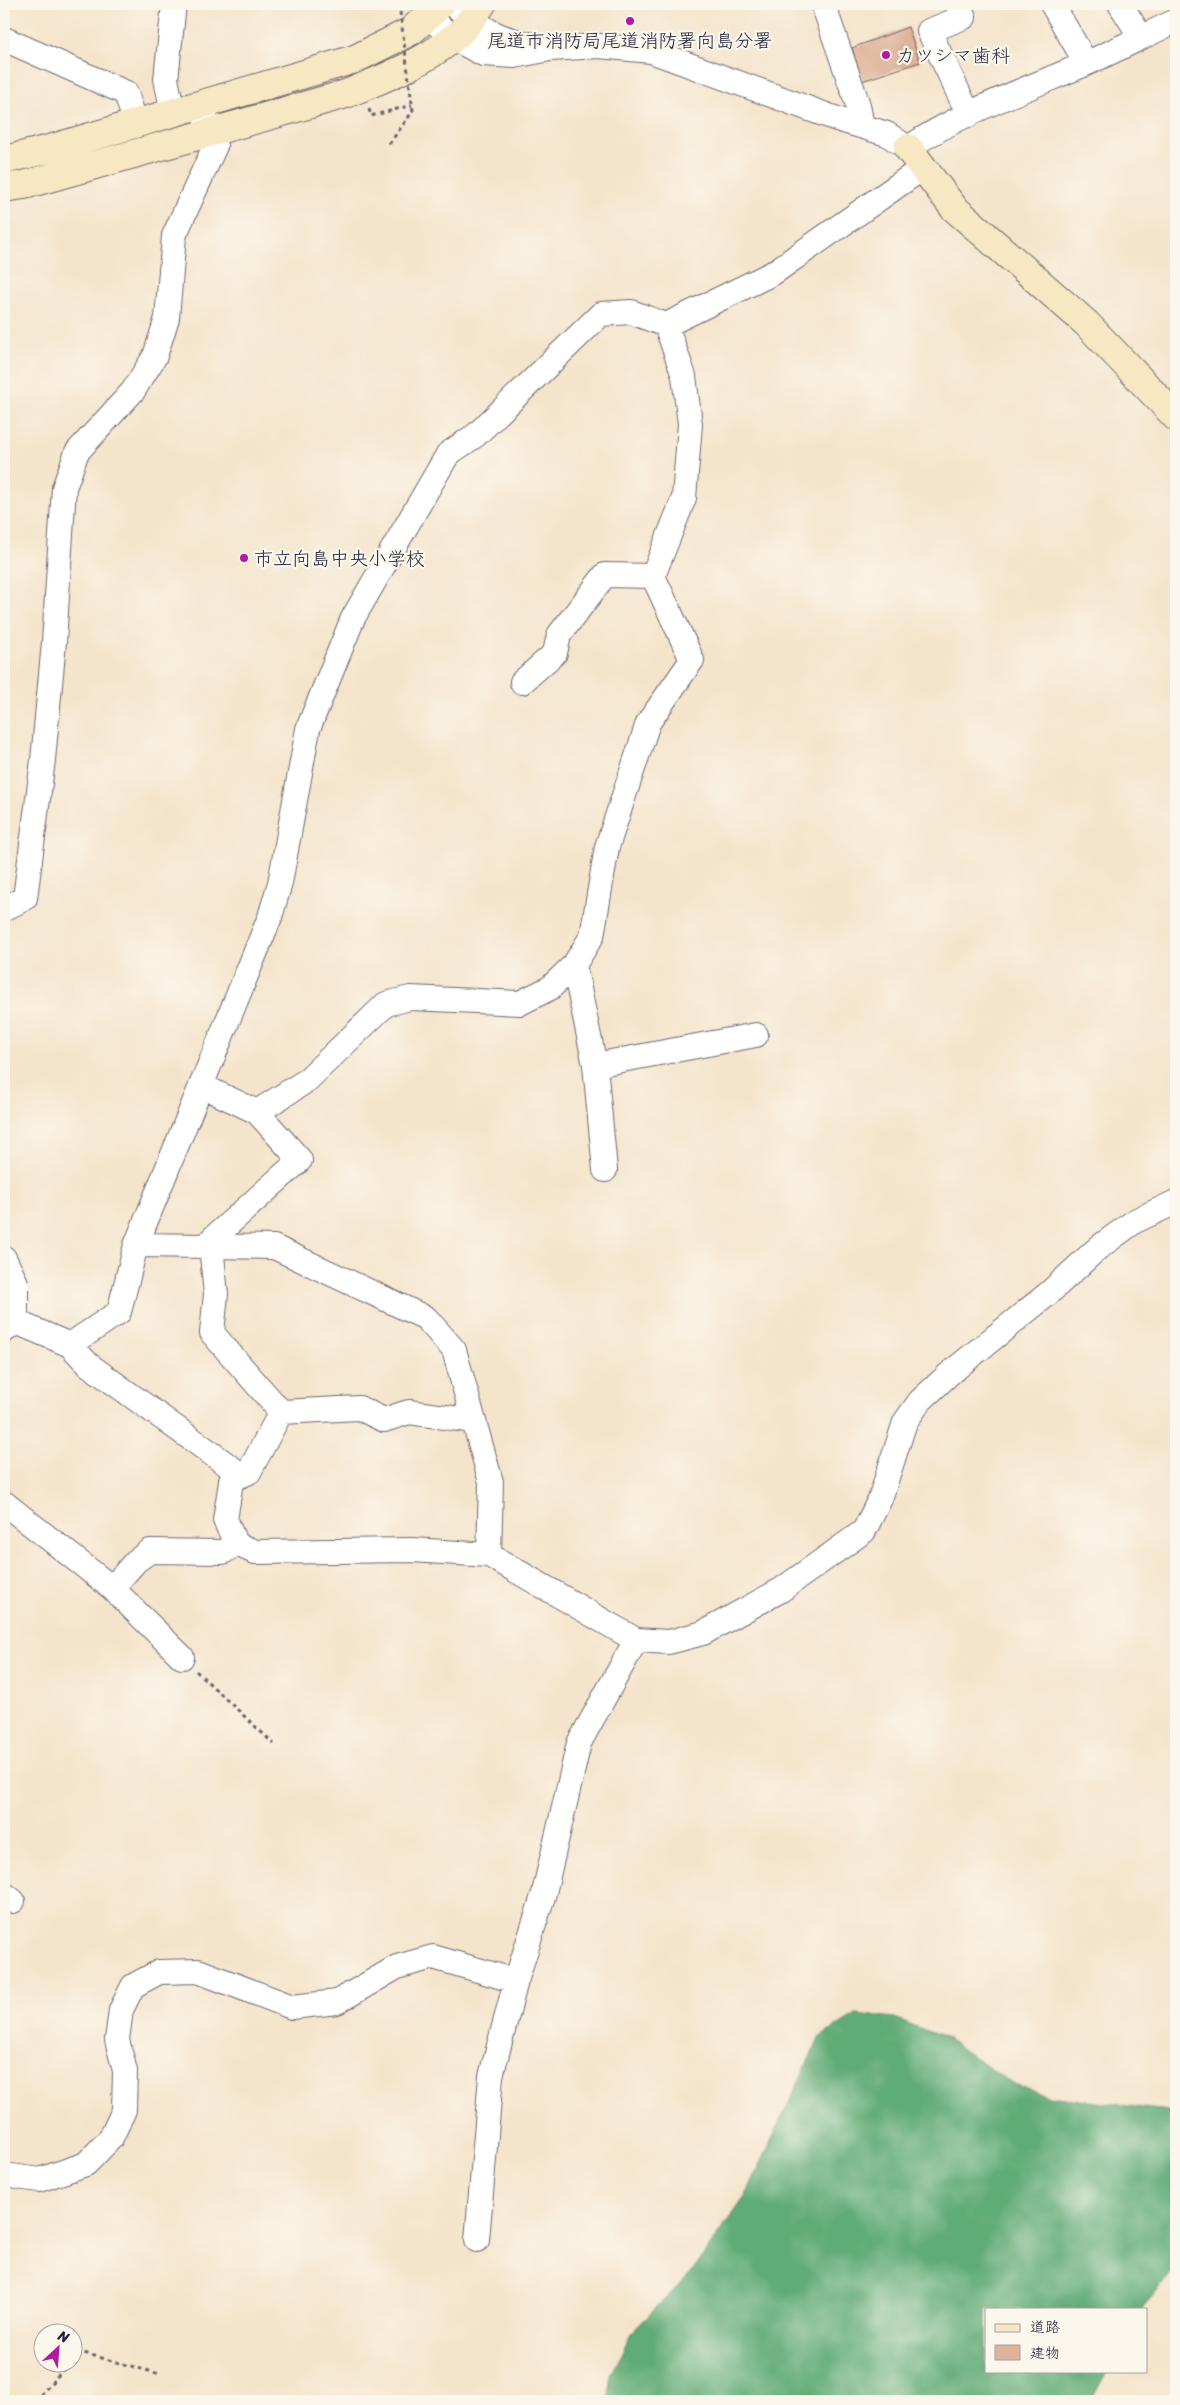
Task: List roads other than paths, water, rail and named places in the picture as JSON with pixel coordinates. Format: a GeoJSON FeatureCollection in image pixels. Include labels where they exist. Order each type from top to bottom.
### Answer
{"type":"FeatureCollection","features":[{"type":"Feature","properties":{"kind":"street"},"geometry":{"type":"LineString","coordinates":[[173,113],[166,79],[174,4]]}},
{"type":"Feature","properties":{"kind":"street"},"geometry":{"type":"LineString","coordinates":[[823,4],[858,105],[862,126]]}},
{"type":"Feature","properties":{"kind":"street"},"geometry":{"type":"LineString","coordinates":[[957,4],[964,17],[929,31],[969,115]]}},
{"type":"Feature","properties":{"kind":"street"},"geometry":{"type":"LineString","coordinates":[[1052,4],[1086,63]]}},
{"type":"Feature","properties":{"kind":"street"},"geometry":{"type":"LineString","coordinates":[[1120,4],[1141,37]]}},
{"type":"Feature","properties":{"kind":"street"},"geometry":{"type":"LineString","coordinates":[[4,160],[136,124],[356,59],[411,31],[435,10],[465,16],[506,40],[550,49],[599,46],[651,51],[837,119],[887,134],[916,157],[954,208],[1086,323],[1176,417]]}},
{"type":"Feature","properties":{"kind":"street"},"geometry":{"type":"LineString","coordinates":[[4,188],[24,185],[346,94],[389,77],[465,16]]}},
{"type":"Feature","properties":{"kind":"street"},"geometry":{"type":"LineString","coordinates":[[70,1345],[119,1312],[136,1245],[270,918],[280,882],[308,729],[353,618],[448,454],[476,435],[601,314],[632,312],[666,325],[773,273],[916,157],[932,132],[1176,21]]}},
{"type":"Feature","properties":{"kind":"street"},"geometry":{"type":"LineString","coordinates":[[4,39],[126,93],[136,124]]}},
{"type":"Feature","properties":{"kind":"street"},"geometry":{"type":"LineString","coordinates":[[4,909],[25,898],[43,760],[54,642],[64,488],[77,452],[133,391],[155,356],[167,318],[174,236],[215,146],[201,105]]}},
{"type":"Feature","properties":{"kind":"street"},"geometry":{"type":"LineString","coordinates":[[257,1112],[306,1081],[386,1004],[410,998],[520,1003],[550,988],[574,965],[592,936],[607,847],[648,723],[692,660],[653,576],[684,498],[690,424],[684,376],[666,325]]}},
{"type":"Feature","properties":{"kind":"street"},"geometry":{"type":"LineString","coordinates":[[522,682],[554,653],[560,635],[605,575],[653,576]]}},
{"type":"Feature","properties":{"kind":"street"},"geometry":{"type":"LineString","coordinates":[[574,965],[595,1065],[605,1170]]}},
{"type":"Feature","properties":{"kind":"street"},"geometry":{"type":"LineString","coordinates":[[595,1065],[756,1035]]}},
{"type":"Feature","properties":{"kind":"street"},"geometry":{"type":"LineString","coordinates":[[202,1086],[257,1112],[300,1160],[212,1239],[210,1246],[216,1294],[212,1333],[281,1412]]}},
{"type":"Feature","properties":{"kind":"street"},"geometry":{"type":"LineString","coordinates":[[4,1258],[16,1283],[10,1327],[70,1345],[89,1365],[233,1469],[225,1520],[236,1544],[255,1552],[412,1550],[489,1556],[636,1640],[669,1642],[703,1632],[781,1590],[864,1531],[880,1498],[905,1422],[920,1401],[949,1374],[1049,1293],[1098,1248],[1135,1221],[1176,1202]]}},
{"type":"Feature","properties":{"kind":"street"},"geometry":{"type":"LineString","coordinates":[[136,1245],[274,1247],[426,1318],[454,1350],[491,1482],[489,1556]]}},
{"type":"Feature","properties":{"kind":"street"},"geometry":{"type":"LineString","coordinates":[[281,1412],[359,1408],[384,1420],[409,1412],[474,1421]]}},
{"type":"Feature","properties":{"kind":"street"},"geometry":{"type":"LineString","coordinates":[[231,1480],[249,1472],[281,1412]]}},
{"type":"Feature","properties":{"kind":"street"},"geometry":{"type":"LineString","coordinates":[[4,1503],[112,1588],[182,1657]]}},
{"type":"Feature","properties":{"kind":"street"},"geometry":{"type":"LineString","coordinates":[[112,1588],[136,1561],[150,1551],[223,1552],[236,1544]]}},
{"type":"Feature","properties":{"kind":"street"},"geometry":{"type":"LineString","coordinates":[[477,2240],[491,2076],[516,1981],[544,1892],[579,1743],[636,1640]]}},
{"type":"Feature","properties":{"kind":"street"},"geometry":{"type":"LineString","coordinates":[[4,2175],[39,2180],[86,2164],[111,2138],[124,2110],[125,2070],[117,2040],[121,2010],[133,1986],[159,1972],[198,1971],[292,2007],[337,2002],[397,1967],[433,1957],[516,1981]]}},
{"type":"Feature","properties":{"kind":"place","name":"尾道市消防局尾道消防署向島分署"},"geometry":{"type":"Point","coordinates":[630,21]}},
{"type":"Feature","properties":{"kind":"place","name":"カツシマ歯科"},"geometry":{"type":"Point","coordinates":[886,55]}},
{"type":"Feature","properties":{"kind":"place","name":"市立向島中央小学校"},"geometry":{"type":"Point","coordinates":[244,558]}}]}
